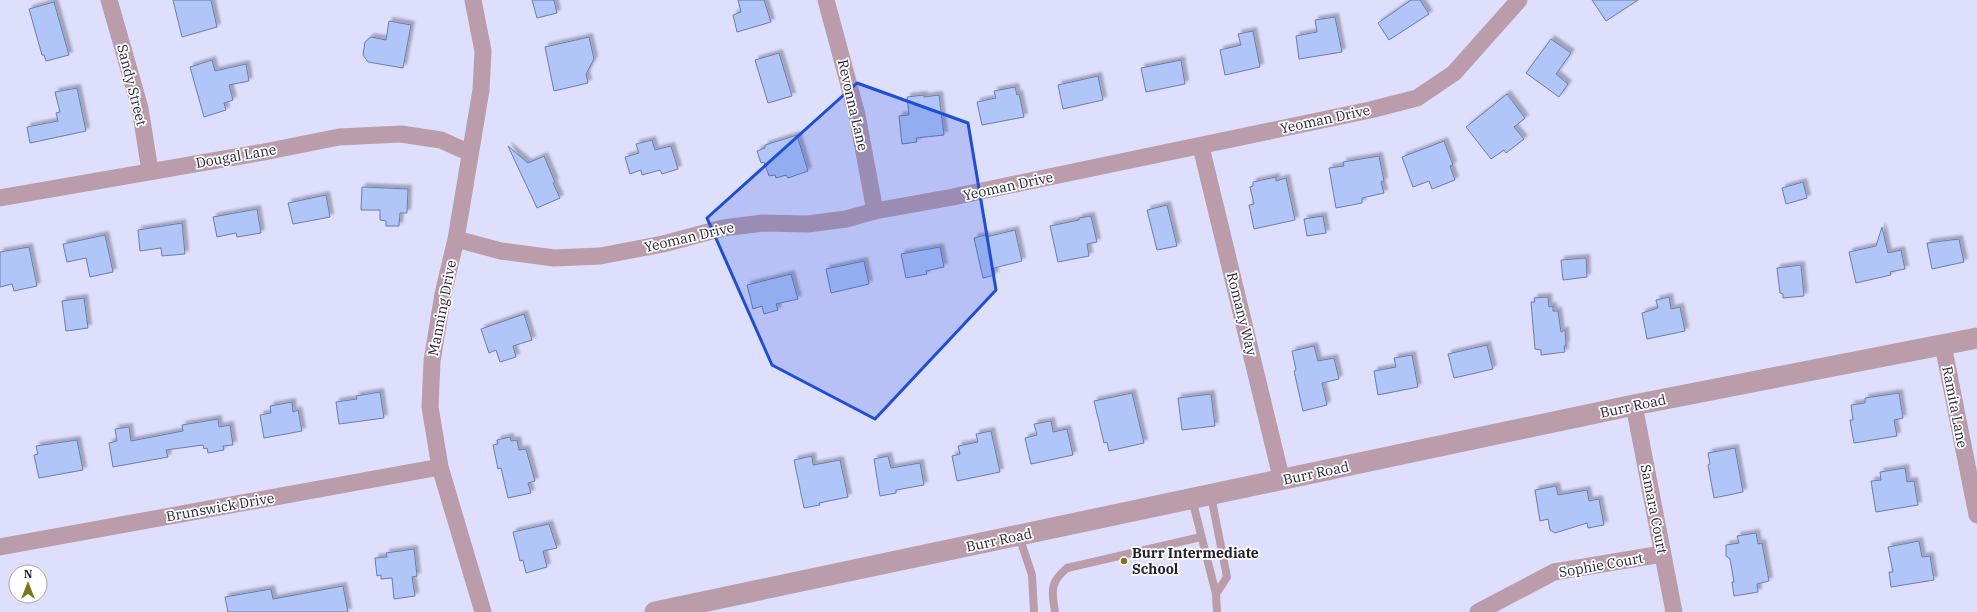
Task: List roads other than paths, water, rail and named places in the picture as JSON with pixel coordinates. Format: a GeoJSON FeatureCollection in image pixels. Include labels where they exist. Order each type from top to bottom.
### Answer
{"type":"FeatureCollection","features":[{"type":"Feature","properties":{"kind":"street","name":"Sandy Street"},"geometry":{"type":"LineString","coordinates":[[109,0],[140,108],[150,171]]}},
{"type":"Feature","properties":{"kind":"street","name":"Manning Drive"},"geometry":{"type":"LineString","coordinates":[[474,0],[483,51],[481,90],[456,239],[443,294],[432,361],[430,407],[440,467],[483,612]]}},
{"type":"Feature","properties":{"kind":"street","name":"Revonna Lane"},"geometry":{"type":"LineString","coordinates":[[826,0],[857,115],[875,211]]}},
{"type":"Feature","properties":{"kind":"street","name":"Yeoman Drive"},"geometry":{"type":"LineString","coordinates":[[456,239],[501,251],[554,258],[600,256],[663,244],[723,228],[763,222],[808,224],[846,220],[875,211],[952,197],[1370,110],[1417,98],[1454,73],[1519,0]]}},
{"type":"Feature","properties":{"kind":"street","name":"Dougal Lane"},"geometry":{"type":"LineString","coordinates":[[0,198],[264,152],[338,137],[401,134],[441,140],[470,153]]}},
{"type":"Feature","properties":{"kind":"street","name":"Romany Way"},"geometry":{"type":"LineString","coordinates":[[1201,146],[1282,481]]}},
{"type":"Feature","properties":{"kind":"street","name":"Burr Road"},"geometry":{"type":"LineString","coordinates":[[655,612],[676,610],[1634,405],[1943,346],[1977,338]]}},
{"type":"Feature","properties":{"kind":"street","name":"Ramita Lane"},"geometry":{"type":"LineString","coordinates":[[1943,346],[1977,515]]}},
{"type":"Feature","properties":{"kind":"street","name":"Samara Court"},"geometry":{"type":"LineString","coordinates":[[1634,405],[1674,612]]}},
{"type":"Feature","properties":{"kind":"street","name":"Brunswick Drive"},"geometry":{"type":"LineString","coordinates":[[0,547],[440,467]]}},
{"type":"Feature","properties":{"kind":"street","name":"Sophie Court"},"geometry":{"type":"LineString","coordinates":[[1478,612],[1554,572],[1662,554]]}},
{"type":"Feature","properties":{"kind":"lane"},"geometry":{"type":"LineString","coordinates":[[1202,498],[1201,537],[1216,594],[1217,612]]}},
{"type":"Feature","properties":{"kind":"lane"},"geometry":{"type":"LineString","coordinates":[[1202,498],[1227,578],[1216,594]]}},
{"type":"Feature","properties":{"kind":"lane"},"geometry":{"type":"LineString","coordinates":[[1019,536],[1032,575],[1034,612]]}},
{"type":"Feature","properties":{"kind":"lane"},"geometry":{"type":"LineString","coordinates":[[1056,612],[1052,590],[1054,582],[1066,568],[1201,537]]}},
{"type":"Feature","properties":{"kind":"place","name":"Burr Intermediate School"},"geometry":{"type":"Point","coordinates":[1124,561]}}]}
